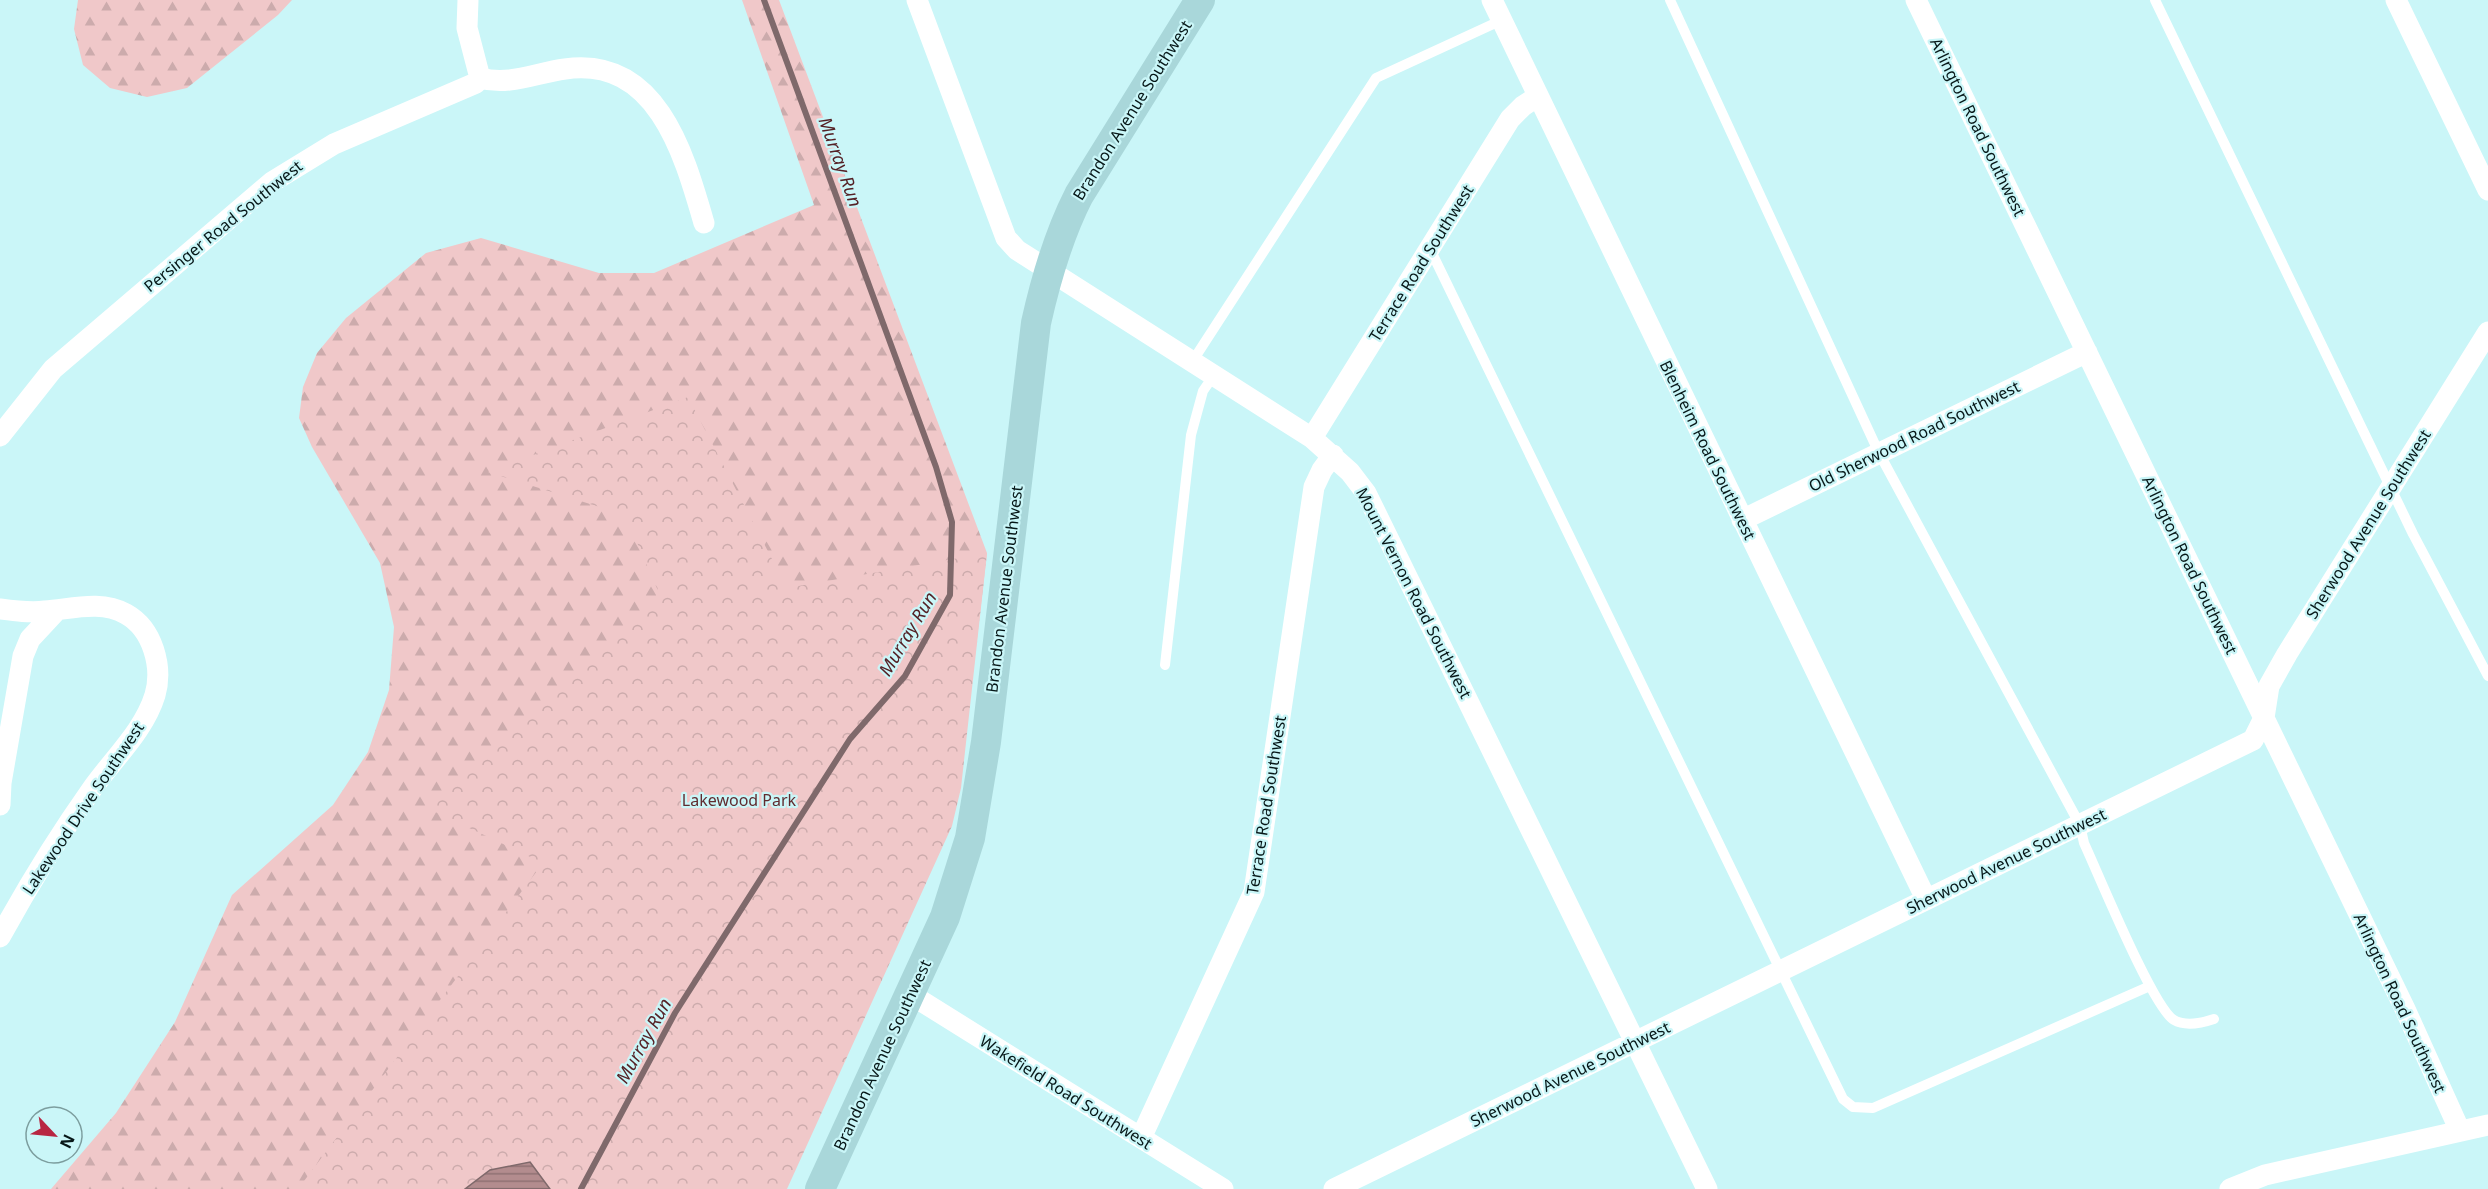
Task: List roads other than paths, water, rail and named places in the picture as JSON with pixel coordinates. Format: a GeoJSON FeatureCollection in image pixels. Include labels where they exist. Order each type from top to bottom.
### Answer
{"type":"FeatureCollection","features":[{"type":"Feature","properties":{"kind":"main road","name":"Brandon Avenue Southwest"},"geometry":{"type":"LineString","coordinates":[[820,1189],[945,916],[970,838],[986,742],[1036,323],[1048,270],[1063,225],[1079,195],[1200,0]]}},
{"type":"Feature","properties":{"kind":"street"},"geometry":{"type":"LineString","coordinates":[[468,0],[467,28],[480,78],[496,82],[512,82],[545,71],[572,68],[601,69],[633,83],[650,99],[669,128],[690,174],[704,223]]}},
{"type":"Feature","properties":{"kind":"street","name":"Mount Vernon Road Southwest"},"geometry":{"type":"LineString","coordinates":[[917,0],[1006,238],[1017,250],[1312,438],[1350,471],[1366,493],[1707,1189]]}},
{"type":"Feature","properties":{"kind":"street","name":"Blenheim Road Southwest"},"geometry":{"type":"LineString","coordinates":[[1492,0],[1926,899]]}},
{"type":"Feature","properties":{"kind":"street","name":"Arlington Road Southwest"},"geometry":{"type":"LineString","coordinates":[[1916,0],[2405,1009],[2460,1131]]}},
{"type":"Feature","properties":{"kind":"street"},"geometry":{"type":"LineString","coordinates":[[2396,0],[2488,190]]}},
{"type":"Feature","properties":{"kind":"street","name":"Persinger Road Southwest"},"geometry":{"type":"LineString","coordinates":[[0,436],[53,369],[272,182],[334,144],[471,87],[480,78]]}},
{"type":"Feature","properties":{"kind":"street","name":"Terrace Road Southwest"},"geometry":{"type":"LineString","coordinates":[[1312,438],[1510,119],[1538,96]]}},
{"type":"Feature","properties":{"kind":"street","name":"Sherwood Avenue Southwest"},"geometry":{"type":"LineString","coordinates":[[1334,1189],[1926,899],[2243,747],[2253,740],[2264,718],[2269,686],[2488,332]]}},
{"type":"Feature","properties":{"kind":"street","name":"Old Sherwood Road Southwest"},"geometry":{"type":"LineString","coordinates":[[1742,519],[2087,352]]}},
{"type":"Feature","properties":{"kind":"street","name":"Terrace Road Southwest"},"geometry":{"type":"LineString","coordinates":[[1141,1138],[1254,892],[1314,487],[1333,454]]}},
{"type":"Feature","properties":{"kind":"street","name":"Lakewood Drive Southwest"},"geometry":{"type":"LineString","coordinates":[[0,609],[17,612],[83,606],[105,608],[125,614],[135,621],[145,633],[155,655],[158,673],[155,693],[138,729],[92,789],[46,857],[0,937]]}},
{"type":"Feature","properties":{"kind":"street"},"geometry":{"type":"LineString","coordinates":[[0,805],[1,783],[23,656],[30,639],[57,610]]}},
{"type":"Feature","properties":{"kind":"street","name":"Wakefield Road Southwest"},"geometry":{"type":"LineString","coordinates":[[910,994],[1223,1189]]}},
{"type":"Feature","properties":{"kind":"street"},"geometry":{"type":"LineString","coordinates":[[2230,1189],[2265,1174],[2488,1125]]}},
{"type":"Feature","properties":{"kind":"lane"},"geometry":{"type":"LineString","coordinates":[[1670,0],[1879,453],[2080,825],[2084,843],[2150,986],[2164,1011],[2175,1020],[2188,1024],[2214,1019]]}},
{"type":"Feature","properties":{"kind":"lane"},"geometry":{"type":"LineString","coordinates":[[2155,0],[2391,488],[2488,676]]}},
{"type":"Feature","properties":{"kind":"lane"},"geometry":{"type":"LineString","coordinates":[[1192,362],[1376,78],[1502,20]]}},
{"type":"Feature","properties":{"kind":"lane"},"geometry":{"type":"LineString","coordinates":[[1430,249],[1843,1099],[1853,1107],[1862,1110],[1873,1108],[2150,986]]}},
{"type":"Feature","properties":{"kind":"lane"},"geometry":{"type":"LineString","coordinates":[[1165,665],[1191,435],[1203,391],[1214,375]]}},
{"type":"Feature","properties":{"kind":"waterway","name":"Murray Run"},"geometry":{"type":"LineString","coordinates":[[581,1189],[675,1013],[850,739],[905,676],[950,595],[952,522],[936,467],[764,0]]}},
{"type":"Feature","properties":{"kind":"park label","name":"Lakewood Park"},"geometry":{"type":"Point","coordinates":[739,800]}}]}
